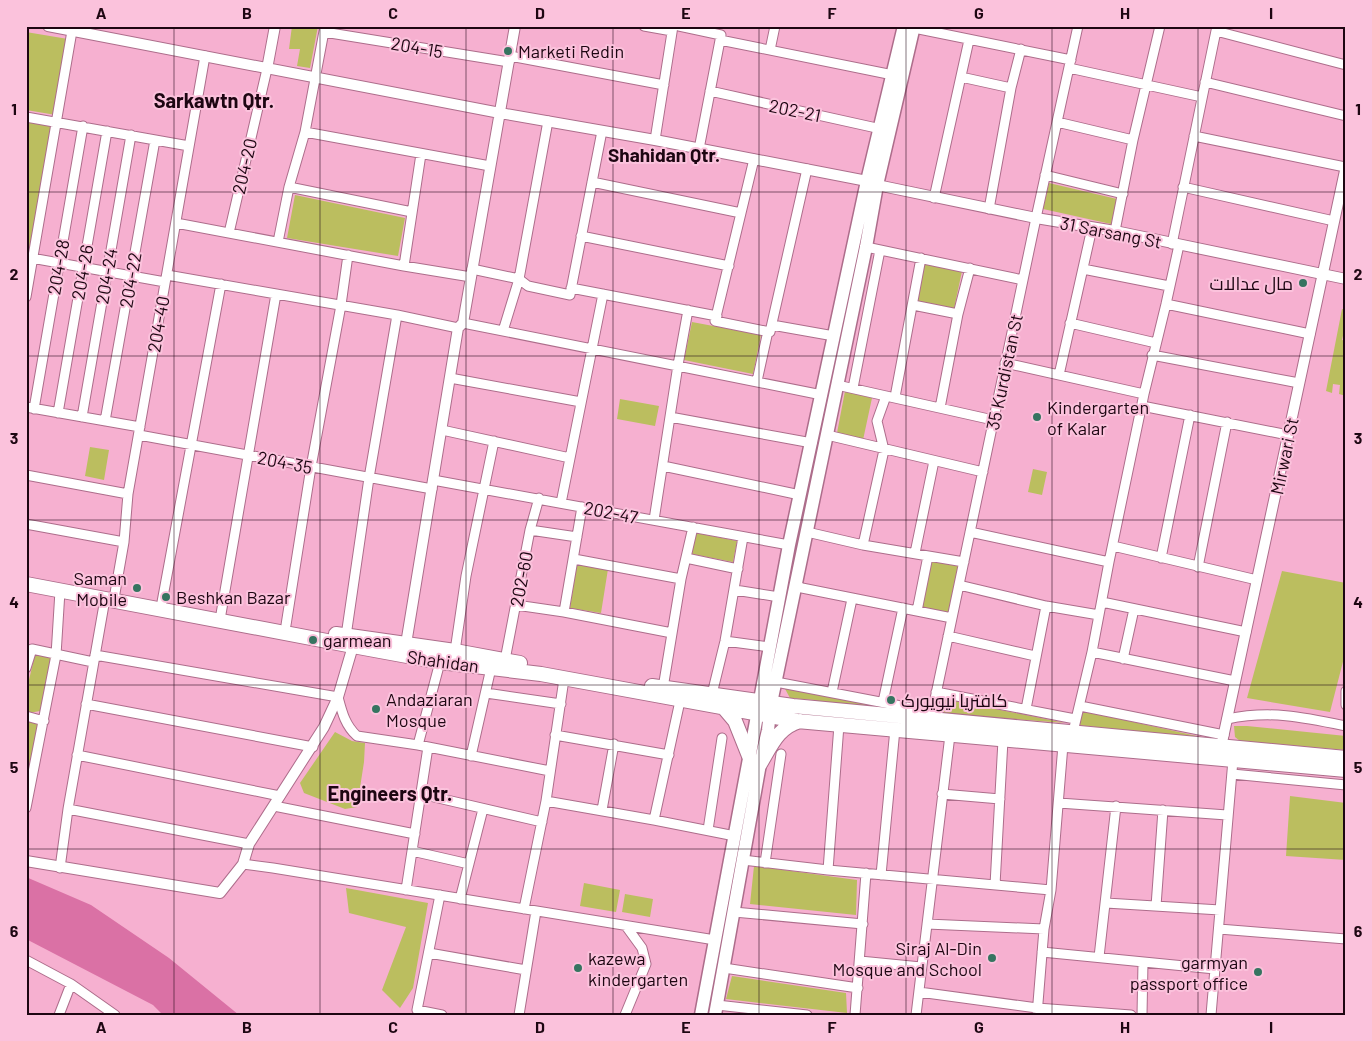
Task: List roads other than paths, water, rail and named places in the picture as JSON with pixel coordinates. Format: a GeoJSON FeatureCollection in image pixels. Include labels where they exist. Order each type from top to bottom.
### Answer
{"type":"FeatureCollection","features":[{"type":"Feature","properties":{"kind":"main road"},"geometry":{"type":"LineString","coordinates":[[717,1004],[743,860],[755,760],[758,707],[763,690],[769,648],[789,545],[822,395],[837,352],[866,247],[872,183],[881,129],[893,75],[911,27]]}},
{"type":"Feature","properties":{"kind":"main road"},"geometry":{"type":"LineString","coordinates":[[758,707],[776,682],[837,385],[837,352],[834,336],[911,27]]}},
{"type":"Feature","properties":{"kind":"main road"},"geometry":{"type":"LineString","coordinates":[[32,580],[110,596],[162,602],[286,625],[349,641],[406,644],[455,651],[506,660],[541,670],[712,694],[800,721],[1063,745],[1233,767],[1303,760]]}},
{"type":"Feature","properties":{"kind":"main road","name":"Shahidan"},"geometry":{"type":"LineString","coordinates":[[32,580],[60,591],[110,596],[349,641],[440,662],[491,668],[541,670],[564,679],[724,708],[758,707]]}},
{"type":"Feature","properties":{"kind":"main road"},"geometry":{"type":"LineString","coordinates":[[758,707],[793,706],[1074,726],[1223,741],[1303,760],[1329,762],[1346,758]]}},
{"type":"Feature","properties":{"kind":"main road"},"geometry":{"type":"LineString","coordinates":[[724,708],[735,721],[755,760]]}},
{"type":"Feature","properties":{"kind":"main road"},"geometry":{"type":"LineString","coordinates":[[701,1015],[735,836],[755,760],[789,724],[800,721]]}},
{"type":"Feature","properties":{"kind":"main road"},"geometry":{"type":"LineString","coordinates":[[1329,762],[1346,770]]}},
{"type":"Feature","properties":{"kind":"main road"},"geometry":{"type":"LineString","coordinates":[[705,991],[715,990],[717,1004]]}},
{"type":"Feature","properties":{"kind":"street","name":"31 Sarsang St"},"geometry":{"type":"LineString","coordinates":[[48,26],[500,113],[548,120],[807,169],[934,198],[1346,278]]}},
{"type":"Feature","properties":{"kind":"street"},"geometry":{"type":"LineString","coordinates":[[267,69],[275,26]]}},
{"type":"Feature","properties":{"kind":"street"},"geometry":{"type":"LineString","coordinates":[[406,644],[450,378],[472,273],[515,26]]}},
{"type":"Feature","properties":{"kind":"street"},"geometry":{"type":"LineString","coordinates":[[644,26],[675,28],[721,35],[699,149]]}},
{"type":"Feature","properties":{"kind":"street"},"geometry":{"type":"LineString","coordinates":[[770,50],[775,26]]}},
{"type":"Feature","properties":{"kind":"street","name":"35 Kurdistan St"},"geometry":{"type":"LineString","coordinates":[[932,715],[1005,363],[1078,26]]}},
{"type":"Feature","properties":{"kind":"street"},"geometry":{"type":"LineString","coordinates":[[1115,232],[1133,140],[1160,26]]}},
{"type":"Feature","properties":{"kind":"street"},"geometry":{"type":"LineString","coordinates":[[911,27],[1021,49],[1147,86],[1202,97]]}},
{"type":"Feature","properties":{"kind":"street"},"geometry":{"type":"LineString","coordinates":[[655,140],[675,28]]}},
{"type":"Feature","properties":{"kind":"street"},"geometry":{"type":"LineString","coordinates":[[936,692],[1026,709],[1074,726],[1092,652],[1152,354],[1166,304],[1183,188],[1216,28],[1346,65]]}},
{"type":"Feature","properties":{"kind":"street"},"geometry":{"type":"LineString","coordinates":[[278,242],[289,187],[305,132],[317,78],[325,29]]}},
{"type":"Feature","properties":{"kind":"street","name":"204-15"},"geometry":{"type":"LineString","coordinates":[[325,29],[664,85]]}},
{"type":"Feature","properties":{"kind":"street"},"geometry":{"type":"LineString","coordinates":[[26,297],[30,257],[72,31]]}},
{"type":"Feature","properties":{"kind":"street"},"geometry":{"type":"LineString","coordinates":[[720,40],[893,75]]}},
{"type":"Feature","properties":{"kind":"street"},"geometry":{"type":"LineString","coordinates":[[934,198],[969,40]]}},
{"type":"Feature","properties":{"kind":"street"},"geometry":{"type":"LineString","coordinates":[[989,209],[1011,88],[1021,49]]}},
{"type":"Feature","properties":{"kind":"street","name":"204-40"},"geometry":{"type":"LineString","coordinates":[[60,868],[68,809],[94,658],[124,542],[128,494],[205,56]]}},
{"type":"Feature","properties":{"kind":"street","name":"204-20"},"geometry":{"type":"LineString","coordinates":[[229,233],[267,69]]}},
{"type":"Feature","properties":{"kind":"street"},"geometry":{"type":"LineString","coordinates":[[961,77],[1011,88]]}},
{"type":"Feature","properties":{"kind":"street"},"geometry":{"type":"LineString","coordinates":[[1205,82],[1346,116]]}},
{"type":"Feature","properties":{"kind":"street","name":"202-21"},"geometry":{"type":"LineString","coordinates":[[710,91],[881,129]]}},
{"type":"Feature","properties":{"kind":"street"},"geometry":{"type":"LineString","coordinates":[[26,117],[189,146]]}},
{"type":"Feature","properties":{"kind":"street"},"geometry":{"type":"LineString","coordinates":[[503,331],[519,279],[548,120]]}},
{"type":"Feature","properties":{"kind":"street"},"geometry":{"type":"LineString","coordinates":[[1057,122],[1133,140]]}},
{"type":"Feature","properties":{"kind":"street","name":"204-28"},"geometry":{"type":"LineString","coordinates":[[30,408],[59,263],[83,126]]}},
{"type":"Feature","properties":{"kind":"street","name":"204-26"},"geometry":{"type":"LineString","coordinates":[[58,413],[107,131]]}},
{"type":"Feature","properties":{"kind":"street"},"geometry":{"type":"LineString","coordinates":[[176,223],[404,266],[519,279],[528,286],[570,295],[602,131]]}},
{"type":"Feature","properties":{"kind":"street"},"geometry":{"type":"LineString","coordinates":[[305,132],[490,166]]}},
{"type":"Feature","properties":{"kind":"street","name":"204-24"},"geometry":{"type":"LineString","coordinates":[[82,417],[131,135]]}},
{"type":"Feature","properties":{"kind":"street"},"geometry":{"type":"LineString","coordinates":[[1194,136],[1346,166]]}},
{"type":"Feature","properties":{"kind":"street","name":"204-22"},"geometry":{"type":"LineString","coordinates":[[105,421],[155,140]]}},
{"type":"Feature","properties":{"kind":"street"},"geometry":{"type":"LineString","coordinates":[[404,266],[421,154]]}},
{"type":"Feature","properties":{"kind":"street"},"geometry":{"type":"LineString","coordinates":[[754,159],[715,321],[834,336]]}},
{"type":"Feature","properties":{"kind":"street","name":"Mirwari St"},"geometry":{"type":"LineString","coordinates":[[1223,741],[1346,166]]}},
{"type":"Feature","properties":{"kind":"street"},"geometry":{"type":"LineString","coordinates":[[756,381],[807,169]]}},
{"type":"Feature","properties":{"kind":"street"},"geometry":{"type":"LineString","coordinates":[[1045,175],[1123,194]]}},
{"type":"Feature","properties":{"kind":"street"},"geometry":{"type":"LineString","coordinates":[[592,182],[741,213]]}},
{"type":"Feature","properties":{"kind":"street"},"geometry":{"type":"LineString","coordinates":[[289,187],[412,212]]}},
{"type":"Feature","properties":{"kind":"street"},"geometry":{"type":"LineString","coordinates":[[1183,188],[1334,221]]}},
{"type":"Feature","properties":{"kind":"street"},"geometry":{"type":"LineString","coordinates":[[1059,375],[1092,228]]}},
{"type":"Feature","properties":{"kind":"street"},"geometry":{"type":"LineString","coordinates":[[581,236],[729,266]]}},
{"type":"Feature","properties":{"kind":"street"},"geometry":{"type":"LineString","coordinates":[[866,247],[1023,280]]}},
{"type":"Feature","properties":{"kind":"street"},"geometry":{"type":"LineString","coordinates":[[852,388],[880,250]]}},
{"type":"Feature","properties":{"kind":"street"},"geometry":{"type":"LineString","coordinates":[[286,625],[311,467],[341,305],[348,256]]}},
{"type":"Feature","properties":{"kind":"street"},"geometry":{"type":"LineString","coordinates":[[30,257],[131,276],[221,284],[461,326],[503,331],[822,395]]}},
{"type":"Feature","properties":{"kind":"street"},"geometry":{"type":"LineString","coordinates":[[864,545],[884,450],[877,421],[890,396],[912,305],[921,258]]}},
{"type":"Feature","properties":{"kind":"street"},"geometry":{"type":"LineString","coordinates":[[940,408],[958,314],[970,268]]}},
{"type":"Feature","properties":{"kind":"street"},"geometry":{"type":"LineString","coordinates":[[1083,269],[1169,286]]}},
{"type":"Feature","properties":{"kind":"street"},"geometry":{"type":"LineString","coordinates":[[162,602],[221,284]]}},
{"type":"Feature","properties":{"kind":"street"},"geometry":{"type":"LineString","coordinates":[[571,288],[717,316]]}},
{"type":"Feature","properties":{"kind":"street"},"geometry":{"type":"LineString","coordinates":[[221,614],[276,294]]}},
{"type":"Feature","properties":{"kind":"street"},"geometry":{"type":"LineString","coordinates":[[561,502],[603,294]]}},
{"type":"Feature","properties":{"kind":"street"},"geometry":{"type":"LineString","coordinates":[[1166,304],[1310,334]]}},
{"type":"Feature","properties":{"kind":"street"},"geometry":{"type":"LineString","coordinates":[[912,305],[958,314]]}},
{"type":"Feature","properties":{"kind":"street"},"geometry":{"type":"LineString","coordinates":[[654,520],[688,310]]}},
{"type":"Feature","properties":{"kind":"street"},"geometry":{"type":"LineString","coordinates":[[26,862],[220,893],[242,864],[250,844],[313,747],[338,697],[349,641],[369,478],[397,315]]}},
{"type":"Feature","properties":{"kind":"street"},"geometry":{"type":"LineString","coordinates":[[1070,323],[1156,343]]}},
{"type":"Feature","properties":{"kind":"street"},"geometry":{"type":"LineString","coordinates":[[1152,354],[1299,383]]}},
{"type":"Feature","properties":{"kind":"street"},"geometry":{"type":"LineString","coordinates":[[1005,363],[1144,394]]}},
{"type":"Feature","properties":{"kind":"street"},"geometry":{"type":"LineString","coordinates":[[450,378],[581,402]]}},
{"type":"Feature","properties":{"kind":"street"},"geometry":{"type":"LineString","coordinates":[[837,385],[993,420]]}},
{"type":"Feature","properties":{"kind":"street"},"geometry":{"type":"LineString","coordinates":[[1142,406],[1288,435]]}},
{"type":"Feature","properties":{"kind":"street","name":"204-35"},"geometry":{"type":"LineString","coordinates":[[30,408],[105,421],[190,445],[369,478],[432,485]]}},
{"type":"Feature","properties":{"kind":"street"},"geometry":{"type":"LineString","coordinates":[[1161,558],[1190,415]]}},
{"type":"Feature","properties":{"kind":"street"},"geometry":{"type":"LineString","coordinates":[[670,417],[812,443]]}},
{"type":"Feature","properties":{"kind":"street"},"geometry":{"type":"LineString","coordinates":[[1198,567],[1227,422]]}},
{"type":"Feature","properties":{"kind":"street"},"geometry":{"type":"LineString","coordinates":[[442,430],[570,458]]}},
{"type":"Feature","properties":{"kind":"street"},"geometry":{"type":"LineString","coordinates":[[826,435],[982,472]]}},
{"type":"Feature","properties":{"kind":"street"},"geometry":{"type":"LineString","coordinates":[[455,651],[466,576],[486,488],[494,441]]}},
{"type":"Feature","properties":{"kind":"street"},"geometry":{"type":"LineString","coordinates":[[915,553],[934,461]]}},
{"type":"Feature","properties":{"kind":"street"},"geometry":{"type":"LineString","coordinates":[[662,466],[800,495]]}},
{"type":"Feature","properties":{"kind":"street"},"geometry":{"type":"LineString","coordinates":[[26,475],[128,494]]}},
{"type":"Feature","properties":{"kind":"street","name":"202-47"},"geometry":{"type":"LineString","coordinates":[[432,485],[486,488],[789,545]]}},
{"type":"Feature","properties":{"kind":"street","name":"202-60"},"geometry":{"type":"LineString","coordinates":[[506,660],[530,530],[538,498]]}},
{"type":"Feature","properties":{"kind":"street"},"geometry":{"type":"LineString","coordinates":[[564,612],[582,507]]}},
{"type":"Feature","properties":{"kind":"street"},"geometry":{"type":"LineString","coordinates":[[26,524],[124,542]]}},
{"type":"Feature","properties":{"kind":"street"},"geometry":{"type":"LineString","coordinates":[[663,688],[681,579],[693,527]]}},
{"type":"Feature","properties":{"kind":"street"},"geometry":{"type":"LineString","coordinates":[[530,530],[577,537]]}},
{"type":"Feature","properties":{"kind":"street"},"geometry":{"type":"LineString","coordinates":[[807,532],[864,545],[964,562]]}},
{"type":"Feature","properties":{"kind":"street"},"geometry":{"type":"LineString","coordinates":[[970,532],[1109,562]]}},
{"type":"Feature","properties":{"kind":"street"},"geometry":{"type":"LineString","coordinates":[[712,694],[725,641],[743,537]]}},
{"type":"Feature","properties":{"kind":"street"},"geometry":{"type":"LineString","coordinates":[[1112,546],[1257,580]]}},
{"type":"Feature","properties":{"kind":"street"},"geometry":{"type":"LineString","coordinates":[[917,610],[928,556]]}},
{"type":"Feature","properties":{"kind":"street"},"geometry":{"type":"LineString","coordinates":[[686,558],[738,569]]}},
{"type":"Feature","properties":{"kind":"street"},"geometry":{"type":"LineString","coordinates":[[574,559],[681,579]]}},
{"type":"Feature","properties":{"kind":"street"},"geometry":{"type":"LineString","coordinates":[[796,585],[852,599],[952,618]]}},
{"type":"Feature","properties":{"kind":"street"},"geometry":{"type":"LineString","coordinates":[[959,586],[1046,606],[1099,615]]}},
{"type":"Feature","properties":{"kind":"street"},"geometry":{"type":"LineString","coordinates":[[735,590],[779,597]]}},
{"type":"Feature","properties":{"kind":"street"},"geometry":{"type":"LineString","coordinates":[[26,808],[56,655],[60,591]]}},
{"type":"Feature","properties":{"kind":"street"},"geometry":{"type":"LineString","coordinates":[[832,692],[852,599]]}},
{"type":"Feature","properties":{"kind":"street"},"geometry":{"type":"LineString","coordinates":[[1102,602],[1246,632]]}},
{"type":"Feature","properties":{"kind":"street"},"geometry":{"type":"LineString","coordinates":[[516,605],[564,612],[672,633]]}},
{"type":"Feature","properties":{"kind":"street"},"geometry":{"type":"LineString","coordinates":[[1026,709],[1046,606]]}},
{"type":"Feature","properties":{"kind":"street"},"geometry":{"type":"LineString","coordinates":[[883,702],[903,608]]}},
{"type":"Feature","properties":{"kind":"street"},"geometry":{"type":"LineString","coordinates":[[1123,658],[1134,609]]}},
{"type":"Feature","properties":{"kind":"street"},"geometry":{"type":"LineString","coordinates":[[948,636],[1035,656]]}},
{"type":"Feature","properties":{"kind":"street"},"geometry":{"type":"LineString","coordinates":[[725,641],[769,648]]}},
{"type":"Feature","properties":{"kind":"street"},"geometry":{"type":"LineString","coordinates":[[26,668],[32,649],[56,655],[94,658],[338,697]]}},
{"type":"Feature","properties":{"kind":"street"},"geometry":{"type":"LineString","coordinates":[[1092,652],[1236,681]]}},
{"type":"Feature","properties":{"kind":"street"},"geometry":{"type":"LineString","coordinates":[[418,745],[440,662]]}},
{"type":"Feature","properties":{"kind":"street"},"geometry":{"type":"LineString","coordinates":[[472,756],[491,668]]}},
{"type":"Feature","properties":{"kind":"street"},"geometry":{"type":"LineString","coordinates":[[524,909],[546,801],[564,679]]}},
{"type":"Feature","properties":{"kind":"street"},"geometry":{"type":"LineString","coordinates":[[776,682],[883,702],[932,715]]}},
{"type":"Feature","properties":{"kind":"street"},"geometry":{"type":"LineString","coordinates":[[1346,691],[1346,705]]}},
{"type":"Feature","properties":{"kind":"street"},"geometry":{"type":"LineString","coordinates":[[486,693],[561,704]]}},
{"type":"Feature","properties":{"kind":"street"},"geometry":{"type":"LineString","coordinates":[[338,697],[345,721],[350,730],[357,736],[418,745],[550,771]]}},
{"type":"Feature","properties":{"kind":"street"},"geometry":{"type":"LineString","coordinates":[[654,820],[680,700]]}},
{"type":"Feature","properties":{"kind":"street"},"geometry":{"type":"LineString","coordinates":[[86,704],[313,747]]}},
{"type":"Feature","properties":{"kind":"street"},"geometry":{"type":"LineString","coordinates":[[1080,706],[1223,741]]}},
{"type":"Feature","properties":{"kind":"street"},"geometry":{"type":"LineString","coordinates":[[1227,719],[1265,714],[1285,714],[1346,726]]}},
{"type":"Feature","properties":{"kind":"street"},"geometry":{"type":"LineString","coordinates":[[26,716],[44,721]]}},
{"type":"Feature","properties":{"kind":"street"},"geometry":{"type":"LineString","coordinates":[[828,870],[839,725]]}},
{"type":"Feature","properties":{"kind":"street"},"geometry":{"type":"LineString","coordinates":[[881,875],[895,729]]}},
{"type":"Feature","properties":{"kind":"street"},"geometry":{"type":"LineString","coordinates":[[555,734],[669,755]]}},
{"type":"Feature","properties":{"kind":"street"},"geometry":{"type":"LineString","coordinates":[[916,1015],[950,734]]}},
{"type":"Feature","properties":{"kind":"street"},"geometry":{"type":"LineString","coordinates":[[708,830],[722,738]]}},
{"type":"Feature","properties":{"kind":"street"},"geometry":{"type":"LineString","coordinates":[[995,885],[1003,740]]}},
{"type":"Feature","properties":{"kind":"street"},"geometry":{"type":"LineString","coordinates":[[602,810],[614,744]]}},
{"type":"Feature","properties":{"kind":"street"},"geometry":{"type":"LineString","coordinates":[[1037,1011],[1044,929],[1051,890],[1063,745]]}},
{"type":"Feature","properties":{"kind":"street"},"geometry":{"type":"LineString","coordinates":[[406,890],[428,747]]}},
{"type":"Feature","properties":{"kind":"street"},"geometry":{"type":"LineString","coordinates":[[765,863],[781,754]]}},
{"type":"Feature","properties":{"kind":"street"},"geometry":{"type":"LineString","coordinates":[[77,755],[280,796]]}},
{"type":"Feature","properties":{"kind":"street"},"geometry":{"type":"LineString","coordinates":[[1210,1015],[1219,929],[1227,815],[1233,767],[1346,785]]}},
{"type":"Feature","properties":{"kind":"street"},"geometry":{"type":"LineString","coordinates":[[421,794],[542,822]]}},
{"type":"Feature","properties":{"kind":"street"},"geometry":{"type":"LineString","coordinates":[[942,794],[1000,798]]}},
{"type":"Feature","properties":{"kind":"street"},"geometry":{"type":"LineString","coordinates":[[546,801],[735,836]]}},
{"type":"Feature","properties":{"kind":"street"},"geometry":{"type":"LineString","coordinates":[[1059,803],[1227,815]]}},
{"type":"Feature","properties":{"kind":"street"},"geometry":{"type":"LineString","coordinates":[[274,806],[415,834]]}},
{"type":"Feature","properties":{"kind":"street"},"geometry":{"type":"LineString","coordinates":[[1099,957],[1116,806]]}},
{"type":"Feature","properties":{"kind":"street"},"geometry":{"type":"LineString","coordinates":[[68,809],[250,844]]}},
{"type":"Feature","properties":{"kind":"street"},"geometry":{"type":"LineString","coordinates":[[460,899],[482,809]]}},
{"type":"Feature","properties":{"kind":"street"},"geometry":{"type":"LineString","coordinates":[[1156,906],[1163,810]]}},
{"type":"Feature","properties":{"kind":"street"},"geometry":{"type":"LineString","coordinates":[[412,851],[469,864]]}},
{"type":"Feature","properties":{"kind":"street"},"geometry":{"type":"LineString","coordinates":[[743,860],[828,870],[1051,890]]}},
{"type":"Feature","properties":{"kind":"street"},"geometry":{"type":"LineString","coordinates":[[242,864],[715,940]]}},
{"type":"Feature","properties":{"kind":"street"},"geometry":{"type":"LineString","coordinates":[[855,1015],[866,873]]}},
{"type":"Feature","properties":{"kind":"street"},"geometry":{"type":"LineString","coordinates":[[440,895],[418,1010],[442,1015]]}},
{"type":"Feature","properties":{"kind":"street"},"geometry":{"type":"LineString","coordinates":[[1106,903],[1220,910]]}},
{"type":"Feature","properties":{"kind":"street"},"geometry":{"type":"LineString","coordinates":[[519,1015],[536,911]]}},
{"type":"Feature","properties":{"kind":"street"},"geometry":{"type":"LineString","coordinates":[[734,912],[863,924]]}},
{"type":"Feature","properties":{"kind":"street"},"geometry":{"type":"LineString","coordinates":[[927,924],[1044,929]]}},
{"type":"Feature","properties":{"kind":"street"},"geometry":{"type":"LineString","coordinates":[[625,1015],[646,964],[642,948],[626,926]]}},
{"type":"Feature","properties":{"kind":"street"},"geometry":{"type":"LineString","coordinates":[[1219,929],[1346,939]]}},
{"type":"Feature","properties":{"kind":"street"},"geometry":{"type":"LineString","coordinates":[[1042,952],[1215,969]]}},
{"type":"Feature","properties":{"kind":"street"},"geometry":{"type":"LineString","coordinates":[[429,954],[526,970]]}},
{"type":"Feature","properties":{"kind":"street"},"geometry":{"type":"LineString","coordinates":[[860,962],[921,967]]}},
{"type":"Feature","properties":{"kind":"street"},"geometry":{"type":"LineString","coordinates":[[1142,1015],[1143,962]]}},
{"type":"Feature","properties":{"kind":"street"},"geometry":{"type":"LineString","coordinates":[[27,963],[72,984],[113,1014]]}},
{"type":"Feature","properties":{"kind":"street"},"geometry":{"type":"LineString","coordinates":[[724,968],[858,988]]}},
{"type":"Feature","properties":{"kind":"street"},"geometry":{"type":"LineString","coordinates":[[59,1015],[72,984]]}},
{"type":"Feature","properties":{"kind":"street"},"geometry":{"type":"LineString","coordinates":[[918,992],[1037,1011],[1131,1015]]}},
{"type":"Feature","properties":{"kind":"street"},"geometry":{"type":"LineString","coordinates":[[717,1004],[807,1015]]}},
{"type":"Feature","properties":{"kind":"place","name":"Marketi Redin"},"geometry":{"type":"Point","coordinates":[508,51]}},
{"type":"Feature","properties":{"kind":"place","name":"مال عدالات"},"geometry":{"type":"Point","coordinates":[1303,283]}},
{"type":"Feature","properties":{"kind":"place","name":"Kindergarten of Kalar"},"geometry":{"type":"Point","coordinates":[1037,417]}},
{"type":"Feature","properties":{"kind":"place","name":"Saman Mobile"},"geometry":{"type":"Point","coordinates":[137,588]}},
{"type":"Feature","properties":{"kind":"place","name":"Beshkan Bazar"},"geometry":{"type":"Point","coordinates":[166,597]}},
{"type":"Feature","properties":{"kind":"place","name":"garmean"},"geometry":{"type":"Point","coordinates":[313,640]}},
{"type":"Feature","properties":{"kind":"place","name":"کافتریا نیویورک"},"geometry":{"type":"Point","coordinates":[891,700]}},
{"type":"Feature","properties":{"kind":"place","name":"Andaziaran Mosque"},"geometry":{"type":"Point","coordinates":[376,709]}},
{"type":"Feature","properties":{"kind":"place","name":"Siraj Al-Din Mosque and School"},"geometry":{"type":"Point","coordinates":[992,958]}},
{"type":"Feature","properties":{"kind":"place","name":"kazewa kindergarten"},"geometry":{"type":"Point","coordinates":[578,968]}},
{"type":"Feature","properties":{"kind":"place","name":"garmyan passport office"},"geometry":{"type":"Point","coordinates":[1258,972]}},
{"type":"Feature","properties":{"kind":"district","name":"Sarkawtn Qtr."},"geometry":{"type":"Point","coordinates":[214,100]}},
{"type":"Feature","properties":{"kind":"district","name":"Shahidan Qtr."},"geometry":{"type":"Point","coordinates":[664,154]}},
{"type":"Feature","properties":{"kind":"district","name":"Engineers Qtr."},"geometry":{"type":"Point","coordinates":[390,793]}}]}
